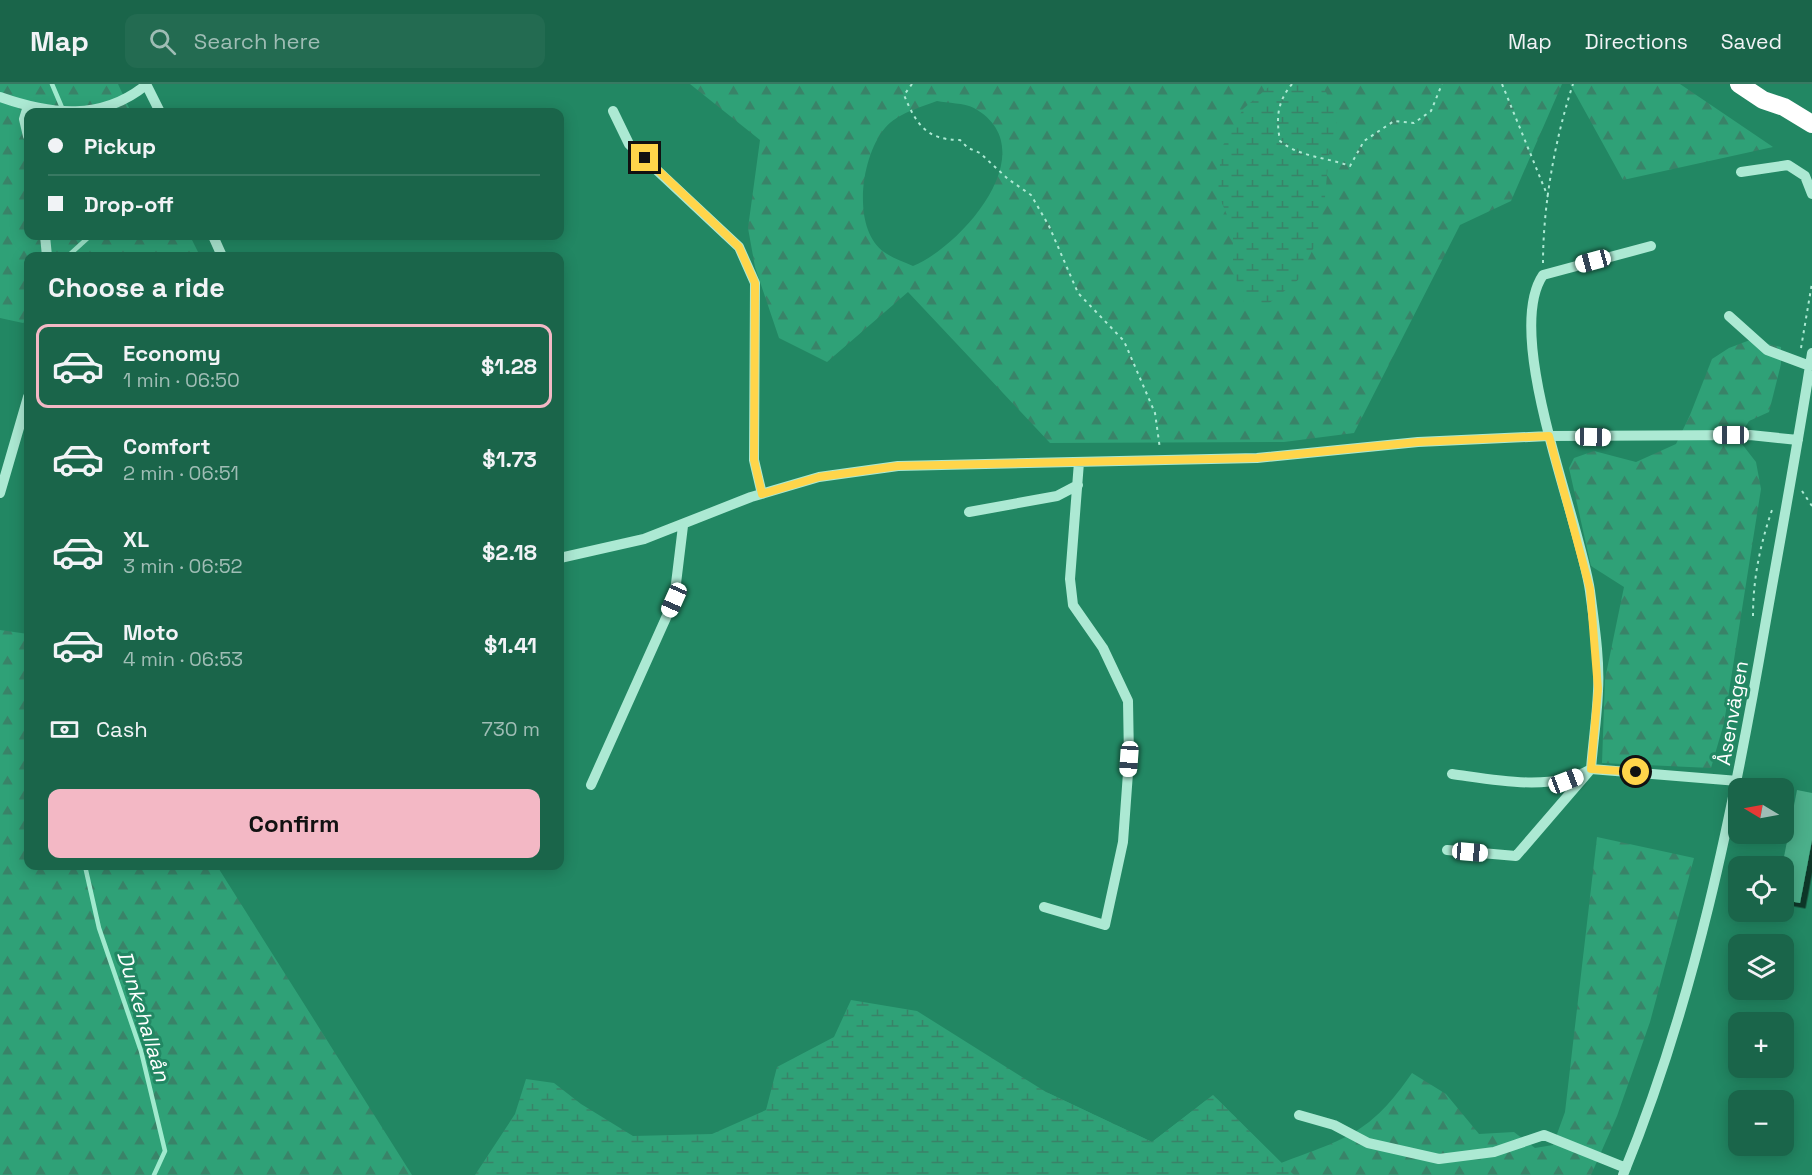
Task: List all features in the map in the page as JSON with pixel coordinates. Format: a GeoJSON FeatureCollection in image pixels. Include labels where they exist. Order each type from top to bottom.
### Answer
{"type":"FeatureCollection","features":[{"type":"Feature","properties":{"kind":"highway"},"geometry":{"type":"LineString","coordinates":[[1739,84],[1763,100],[1784,107],[1812,124]]}},
{"type":"Feature","properties":{"kind":"highway"},"geometry":{"type":"LineString","coordinates":[[1784,107],[1812,108]]}},
{"type":"Feature","properties":{"kind":"street"},"geometry":{"type":"LineString","coordinates":[[102,108],[129,100],[146,85],[158,108]]}},
{"type":"Feature","properties":{"kind":"street"},"geometry":{"type":"LineString","coordinates":[[0,97],[40,108]]}},
{"type":"Feature","properties":{"kind":"street"},"geometry":{"type":"LineString","coordinates":[[612,111],[629,144],[739,247],[755,283],[754,460],[762,494]]}},
{"type":"Feature","properties":{"kind":"street"},"geometry":{"type":"LineString","coordinates":[[1741,172],[1788,165],[1805,176],[1812,194]]}},
{"type":"Feature","properties":{"kind":"street"},"geometry":{"type":"LineString","coordinates":[[1447,850],[1516,856],[1591,769],[1598,689],[1590,589],[1549,436],[1532,330],[1534,287],[1543,275],[1651,246]]}},
{"type":"Feature","properties":{"kind":"street"},"geometry":{"type":"LineString","coordinates":[[1730,316],[1767,350],[1810,366]]}},
{"type":"Feature","properties":{"kind":"street","name":"Åsenvägen"},"geometry":{"type":"LineString","coordinates":[[1739,778],[1812,353]]}},
{"type":"Feature","properties":{"kind":"street"},"geometry":{"type":"LineString","coordinates":[[0,493],[24,412]]}},
{"type":"Feature","properties":{"kind":"street"},"geometry":{"type":"LineString","coordinates":[[564,557],[644,539],[762,494],[819,477],[898,466],[1257,458],[1418,442],[1549,436],[1750,435],[1798,440]]}},
{"type":"Feature","properties":{"kind":"street"},"geometry":{"type":"LineString","coordinates":[[1044,907],[1105,926],[1123,842],[1129,759],[1128,701],[1103,648],[1073,605],[1070,579],[1079,462]]}},
{"type":"Feature","properties":{"kind":"street"},"geometry":{"type":"LineString","coordinates":[[969,512],[1057,496],[1078,485]]}},
{"type":"Feature","properties":{"kind":"street"},"geometry":{"type":"LineString","coordinates":[[591,785],[674,600],[683,526]]}},
{"type":"Feature","properties":{"kind":"street"},"geometry":{"type":"LineString","coordinates":[[1452,774],[1497,781],[1566,781],[1591,769],[1728,780]]}},
{"type":"Feature","properties":{"kind":"street","name":"Åsenvägen"},"geometry":{"type":"LineString","coordinates":[[1624,1172],[1680,1010],[1728,823]]}},
{"type":"Feature","properties":{"kind":"street"},"geometry":{"type":"LineString","coordinates":[[1299,1114],[1334,1125],[1368,1143],[1439,1159],[1494,1152],[1544,1135],[1624,1172]]}},
{"type":"Feature","properties":{"kind":"path"},"geometry":{"type":"LineString","coordinates":[[912,84],[904,95],[913,116],[927,132],[945,141],[960,140],[968,148],[980,153],[1008,179],[1032,195],[1049,226],[1078,293],[1124,340],[1155,413],[1162,460]]}},
{"type":"Feature","properties":{"kind":"path"},"geometry":{"type":"LineString","coordinates":[[1292,84],[1281,98],[1276,121],[1280,141],[1292,151],[1329,158],[1350,166],[1364,141],[1394,121],[1414,123],[1431,111],[1442,84]]}},
{"type":"Feature","properties":{"kind":"path"},"geometry":{"type":"LineString","coordinates":[[1502,84],[1548,197]]}},
{"type":"Feature","properties":{"kind":"path"},"geometry":{"type":"LineString","coordinates":[[1543,275],[1543,225],[1564,113],[1573,84]]}},
{"type":"Feature","properties":{"kind":"path"},"geometry":{"type":"LineString","coordinates":[[1798,362],[1812,283]]}},
{"type":"Feature","properties":{"kind":"path"},"geometry":{"type":"LineString","coordinates":[[1753,619],[1753,589],[1761,539],[1774,504]]}},
{"type":"Feature","properties":{"kind":"green space"},"geometry":{"type":"Polygon","coordinates":[[[0,84],[118,84],[129,108],[24,108],[24,240],[192,240],[198,252],[24,252],[24,322],[0,318],[0,84]]]}},
{"type":"Feature","properties":{"kind":"green space"},"geometry":{"type":"Polygon","coordinates":[[[690,84],[1562,84],[1511,201],[1460,225],[1354,433],[1284,442],[1050,443],[908,292],[827,362],[779,338],[755,267],[748,228],[760,140],[690,84]],[[937,101],[896,118],[885,128],[877,140],[865,173],[863,210],[874,241],[887,254],[913,266],[933,255],[953,239],[973,218],[989,195],[1000,171],[1002,147],[994,126],[970,106],[937,101]]]}},
{"type":"Feature","properties":{"kind":"green space"},"geometry":{"type":"Polygon","coordinates":[[[1272,84],[1319,84],[1326,92],[1337,120],[1329,153],[1325,197],[1315,245],[1298,280],[1263,308],[1244,302],[1233,270],[1233,229],[1218,194],[1221,149],[1243,109],[1272,84]]]}},
{"type":"Feature","properties":{"kind":"green space"},"geometry":{"type":"Polygon","coordinates":[[[1570,84],[1680,84],[1773,147],[1623,180],[1570,84]]]}},
{"type":"Feature","properties":{"kind":"green space"},"geometry":{"type":"Polygon","coordinates":[[[1750,340],[1781,347],[1781,364],[1769,412],[1749,421],[1738,439],[1756,462],[1761,489],[1724,723],[1711,768],[1602,763],[1605,679],[1624,587],[1591,566],[1569,468],[1574,458],[1594,451],[1636,462],[1676,444],[1712,359],[1729,348],[1750,340]]]}},
{"type":"Feature","properties":{"kind":"green space"},"geometry":{"type":"Polygon","coordinates":[[[0,630],[24,633],[24,870],[220,870],[412,1175],[0,1175],[0,630]]]}},
{"type":"Feature","properties":{"kind":"green space"},"geometry":{"type":"Polygon","coordinates":[[[1597,837],[1694,858],[1650,1022],[1617,1116],[1591,1175],[839,1175],[1046,1092],[1152,1142],[1213,1095],[1281,1163],[1356,1132],[1383,1109],[1412,1073],[1446,1094],[1479,1134],[1514,1132],[1535,1148],[1553,1145],[1565,1112],[1597,837]]]}},
{"type":"Feature","properties":{"kind":"green space"},"geometry":{"type":"Polygon","coordinates":[[[851,1000],[917,1011],[1046,1092],[1152,1142],[1213,1095],[1294,1175],[475,1175],[515,1114],[526,1079],[554,1083],[581,1104],[633,1136],[712,1134],[766,1110],[777,1067],[834,1037],[851,1000]]]}},
{"type":"Feature","properties":{"kind":"building"},"geometry":{"type":"Polygon","coordinates":[[[1797,790],[1812,793],[1812,840],[1800,903],[1794,902],[1794,856],[1784,856],[1786,844],[1794,844],[1794,805],[1797,790]]]}},
{"type":"Feature","properties":{"kind":"waterway","name":"Dunkehallaån"},"geometry":{"type":"LineString","coordinates":[[52,84],[62,108]]}},
{"type":"Feature","properties":{"kind":"waterway","name":"Dunkehallaån"},"geometry":{"type":"LineString","coordinates":[[72,252],[86,240]]}},
{"type":"Feature","properties":{"kind":"waterway","name":"Dunkehallaån"},"geometry":{"type":"LineString","coordinates":[[86,870],[99,928],[141,1051],[165,1151],[154,1175]]}},
{"type":"Feature","properties":{"kind":"route"},"geometry":{"type":"LineString","coordinates":[[645,158],[739,247],[755,283],[754,460],[756,477],[762,494],[819,477],[898,466],[1257,458],[1418,442],[1549,436],[1590,589],[1598,689],[1591,769],[1636,772]]}}]}
